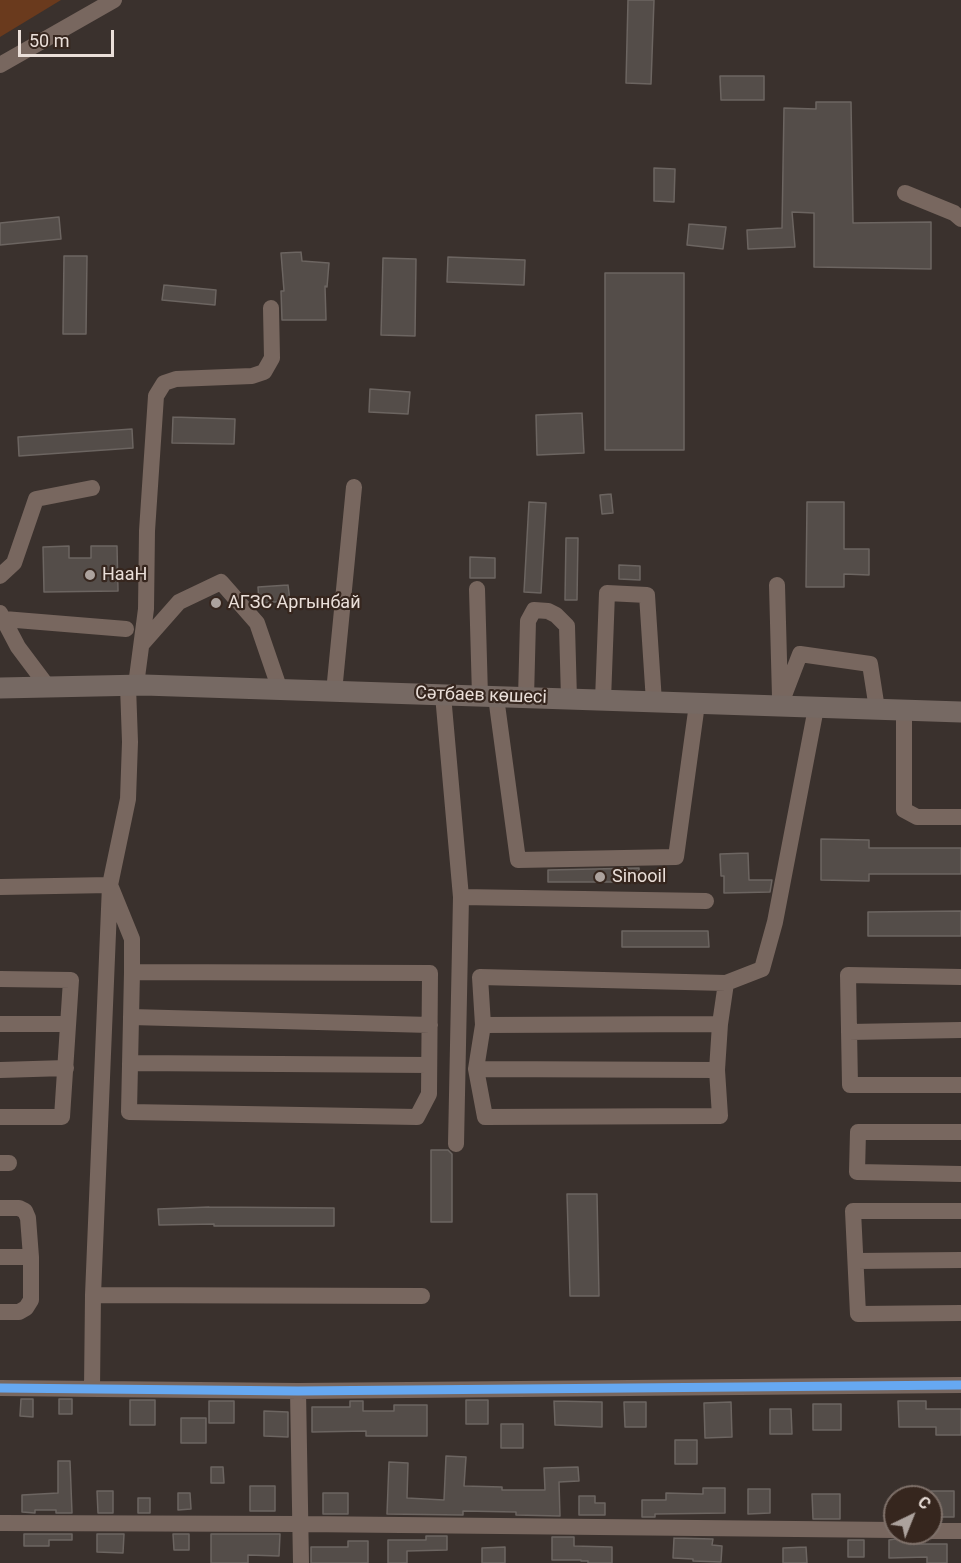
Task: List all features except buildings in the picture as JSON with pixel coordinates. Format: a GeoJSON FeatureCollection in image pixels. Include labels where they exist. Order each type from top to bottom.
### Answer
{"type":"FeatureCollection","features":[{"type":"Feature","properties":{"kind":"main road","name":"Сәтбаев көшесі"},"geometry":{"type":"LineString","coordinates":[[0,688],[132,685],[961,712]]}},
{"type":"Feature","properties":{"kind":"street"},"geometry":{"type":"LineString","coordinates":[[0,65],[114,0]]}},
{"type":"Feature","properties":{"kind":"street"},"geometry":{"type":"LineString","coordinates":[[905,194],[954,213],[961,219]]}},
{"type":"Feature","properties":{"kind":"street"},"geometry":{"type":"LineString","coordinates":[[92,1389],[93,1295],[110,885],[128,800],[132,685],[142,644],[146,609],[147,531],[156,396],[164,383],[176,380],[252,376],[264,372],[272,358],[271,308]]}},
{"type":"Feature","properties":{"kind":"street"},"geometry":{"type":"LineString","coordinates":[[334,692],[354,487]]}},
{"type":"Feature","properties":{"kind":"street"},"geometry":{"type":"LineString","coordinates":[[0,576],[14,563],[36,499],[92,488]]}},
{"type":"Feature","properties":{"kind":"street"},"geometry":{"type":"LineString","coordinates":[[142,644],[179,602],[220,582],[257,623],[280,690]]}},
{"type":"Feature","properties":{"kind":"street"},"geometry":{"type":"LineString","coordinates":[[777,585],[780,706]]}},
{"type":"Feature","properties":{"kind":"street"},"geometry":{"type":"LineString","coordinates":[[477,589],[488,697],[518,860],[676,857],[697,704]]}},
{"type":"Feature","properties":{"kind":"street"},"geometry":{"type":"LineString","coordinates":[[603,700],[607,593],[646,595],[654,702]]}},
{"type":"Feature","properties":{"kind":"street"},"geometry":{"type":"LineString","coordinates":[[526,698],[528,621],[534,610],[548,611],[556,615],[567,626],[569,699]]}},
{"type":"Feature","properties":{"kind":"street"},"geometry":{"type":"LineString","coordinates":[[2,615],[126,628]]}},
{"type":"Feature","properties":{"kind":"street"},"geometry":{"type":"LineString","coordinates":[[2,615],[18,647],[48,687]]}},
{"type":"Feature","properties":{"kind":"street"},"geometry":{"type":"LineString","coordinates":[[780,706],[800,654],[870,664],[877,709]]}},
{"type":"Feature","properties":{"kind":"street"},"geometry":{"type":"LineString","coordinates":[[443,695],[461,897],[456,1144]]}},
{"type":"Feature","properties":{"kind":"street"},"geometry":{"type":"LineString","coordinates":[[726,982],[717,1070],[720,1116],[485,1117],[476,1069],[483,1025],[480,976],[726,982],[762,969],[775,922],[816,708]]}},
{"type":"Feature","properties":{"kind":"street"},"geometry":{"type":"LineString","coordinates":[[904,710],[904,810],[917,817],[961,816]]}},
{"type":"Feature","properties":{"kind":"street"},"geometry":{"type":"LineString","coordinates":[[0,887],[110,885]]}},
{"type":"Feature","properties":{"kind":"street"},"geometry":{"type":"LineString","coordinates":[[110,885],[132,939],[129,1112],[417,1117],[429,1094],[430,973],[132,972]]}},
{"type":"Feature","properties":{"kind":"street"},"geometry":{"type":"LineString","coordinates":[[461,897],[706,901]]}},
{"type":"Feature","properties":{"kind":"street"},"geometry":{"type":"LineString","coordinates":[[961,977],[848,975],[850,1085],[961,1085]]}},
{"type":"Feature","properties":{"kind":"street"},"geometry":{"type":"LineString","coordinates":[[0,979],[71,980],[62,1117],[0,1117]]}},
{"type":"Feature","properties":{"kind":"street"},"geometry":{"type":"LineString","coordinates":[[131,1017],[430,1025]]}},
{"type":"Feature","properties":{"kind":"street"},"geometry":{"type":"LineString","coordinates":[[0,1024],[68,1024]]}},
{"type":"Feature","properties":{"kind":"street"},"geometry":{"type":"LineString","coordinates":[[483,1025],[720,1024]]}},
{"type":"Feature","properties":{"kind":"street"},"geometry":{"type":"LineString","coordinates":[[849,1032],[961,1030]]}},
{"type":"Feature","properties":{"kind":"street"},"geometry":{"type":"LineString","coordinates":[[130,1063],[429,1065]]}},
{"type":"Feature","properties":{"kind":"street"},"geometry":{"type":"LineString","coordinates":[[0,1070],[66,1068]]}},
{"type":"Feature","properties":{"kind":"street"},"geometry":{"type":"LineString","coordinates":[[476,1069],[717,1070]]}},
{"type":"Feature","properties":{"kind":"street"},"geometry":{"type":"LineString","coordinates":[[961,1132],[858,1132],[857,1172],[961,1174]]}},
{"type":"Feature","properties":{"kind":"street"},"geometry":{"type":"LineString","coordinates":[[0,1208],[19,1208],[25,1212],[28,1218],[31,1257],[31,1300],[26,1308],[19,1312],[0,1312]]}},
{"type":"Feature","properties":{"kind":"street"},"geometry":{"type":"LineString","coordinates":[[961,1211],[853,1211],[858,1314],[961,1313]]}},
{"type":"Feature","properties":{"kind":"street"},"geometry":{"type":"LineString","coordinates":[[0,1257],[31,1257]]}},
{"type":"Feature","properties":{"kind":"street"},"geometry":{"type":"LineString","coordinates":[[856,1261],[961,1260]]}},
{"type":"Feature","properties":{"kind":"street"},"geometry":{"type":"LineString","coordinates":[[93,1295],[422,1296]]}},
{"type":"Feature","properties":{"kind":"street"},"geometry":{"type":"LineString","coordinates":[[0,1388],[298,1391],[961,1385]]}},
{"type":"Feature","properties":{"kind":"street"},"geometry":{"type":"LineString","coordinates":[[298,1391],[301,1563]]}},
{"type":"Feature","properties":{"kind":"street"},"geometry":{"type":"LineString","coordinates":[[0,1524],[302,1524],[883,1530]]}},
{"type":"Feature","properties":{"kind":"street"},"geometry":{"type":"LineString","coordinates":[[943,1531],[961,1531]]}},
{"type":"Feature","properties":{"kind":"shaded area"},"geometry":{"type":"Polygon","coordinates":[[[0,0],[61,0],[0,37],[0,0]]]}},
{"type":"Feature","properties":{"kind":"cycle path"},"geometry":{"type":"LineString","coordinates":[[0,1388],[298,1391],[961,1385]]}},
{"type":"Feature","properties":{"kind":"place","name":"НааН"},"geometry":{"type":"Point","coordinates":[90,575]}},
{"type":"Feature","properties":{"kind":"place","name":"АГЗС Аргынбай"},"geometry":{"type":"Point","coordinates":[216,603]}},
{"type":"Feature","properties":{"kind":"place","name":"Sinooil"},"geometry":{"type":"Point","coordinates":[600,877]}}]}
